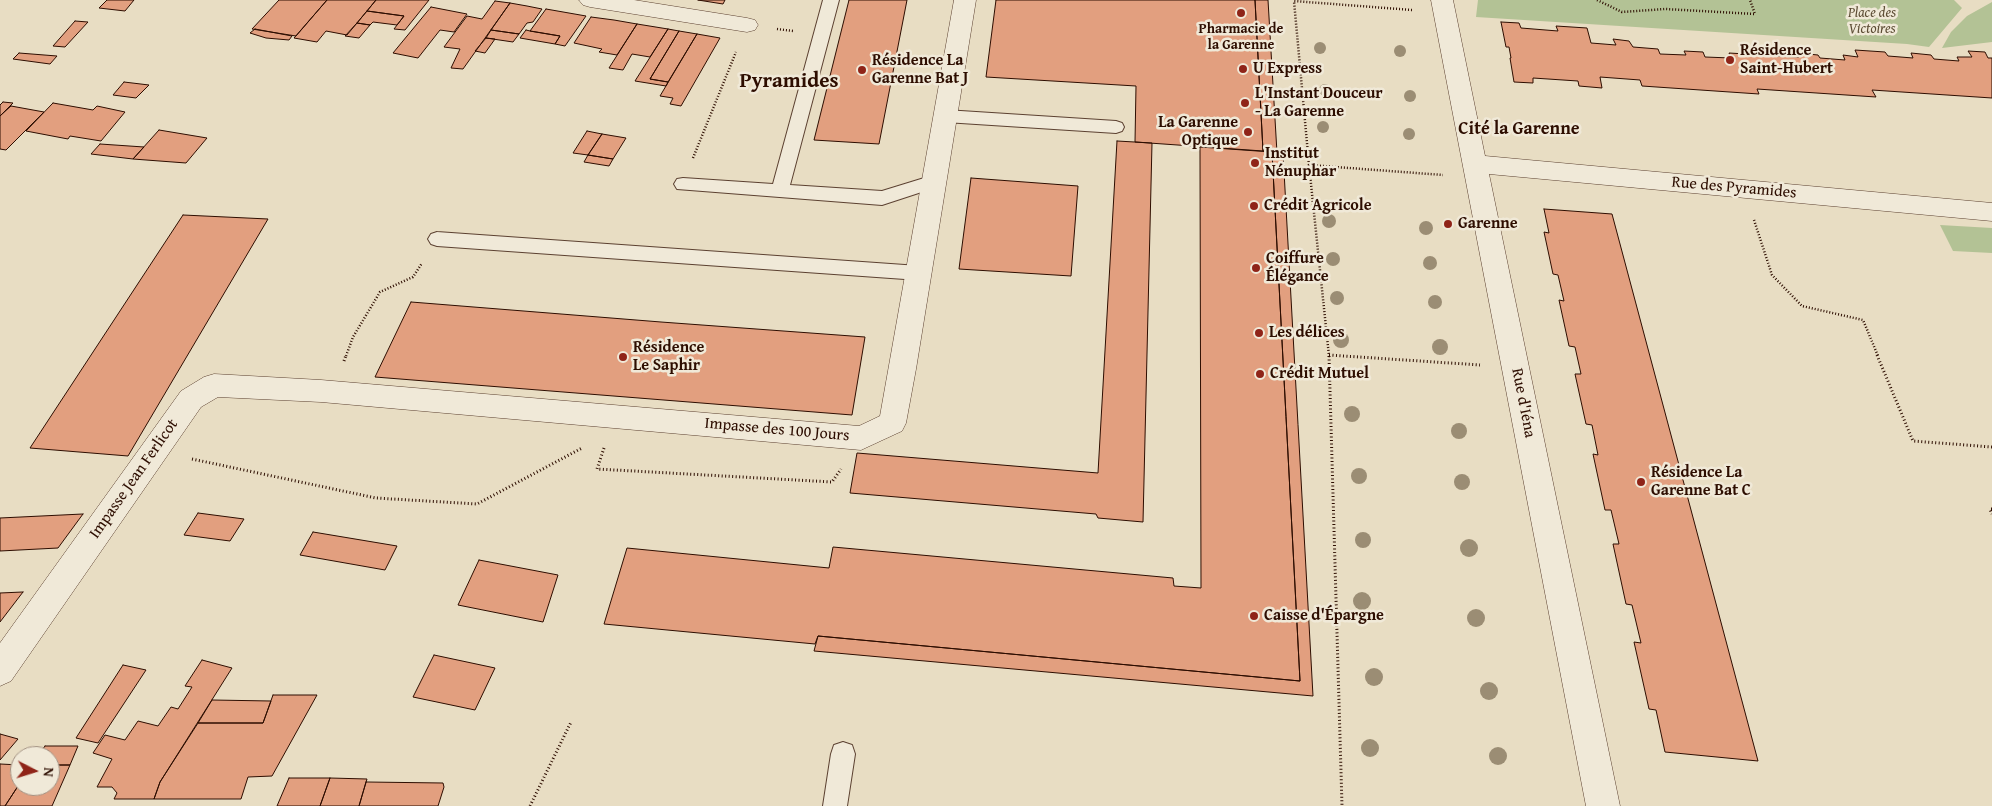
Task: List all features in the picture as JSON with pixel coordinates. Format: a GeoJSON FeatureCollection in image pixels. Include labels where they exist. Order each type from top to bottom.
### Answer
{"type":"FeatureCollection","features":[{"type":"Feature","properties":{"kind":"street"},"geometry":{"type":"LineString","coordinates":[[590,0],[747,25]]}},
{"type":"Feature","properties":{"kind":"street","name":"Impasse des 100 Jours"},"geometry":{"type":"LineString","coordinates":[[327,391],[861,438],[892,423],[903,369],[965,0]]}},
{"type":"Feature","properties":{"kind":"street","name":"Rue d'Iéna"},"geometry":{"type":"LineString","coordinates":[[1444,6],[1603,806]]}},
{"type":"Feature","properties":{"kind":"street","name":"Rue des Pyramides"},"geometry":{"type":"LineString","coordinates":[[1477,171],[1744,189],[1992,212]]}},
{"type":"Feature","properties":{"kind":"street","name":"Impasse Jean Ferlicot"},"geometry":{"type":"LineString","coordinates":[[0,670],[191,399],[214,385],[327,391]]}},
{"type":"Feature","properties":{"kind":"lane"},"geometry":{"type":"LineString","coordinates":[[780,191],[831,0]]}},
{"type":"Feature","properties":{"kind":"lane"},"geometry":{"type":"LineString","coordinates":[[945,116],[1116,127]]}},
{"type":"Feature","properties":{"kind":"lane"},"geometry":{"type":"LineString","coordinates":[[683,184],[882,198],[934,181]]}},
{"type":"Feature","properties":{"kind":"lane"},"geometry":{"type":"LineString","coordinates":[[437,239],[919,273]]}},
{"type":"Feature","properties":{"kind":"lane"},"geometry":{"type":"LineString","coordinates":[[835,806],[843,754]]}},
{"type":"Feature","properties":{"kind":"path"},"geometry":{"type":"LineString","coordinates":[[1597,0],[1622,12],[1665,9],[1755,14],[1750,0]]}},
{"type":"Feature","properties":{"kind":"path"},"geometry":{"type":"LineString","coordinates":[[1342,806],[1329,356],[1294,1],[1444,6]]}},
{"type":"Feature","properties":{"kind":"path"},"geometry":{"type":"LineString","coordinates":[[683,184],[747,25],[822,35]]}},
{"type":"Feature","properties":{"kind":"path"},"geometry":{"type":"LineString","coordinates":[[1309,164],[1385,169],[1477,171]]}},
{"type":"Feature","properties":{"kind":"path"},"geometry":{"type":"LineString","coordinates":[[1744,189],[1772,275],[1802,306],[1863,320],[1913,441],[1992,447]]}},
{"type":"Feature","properties":{"kind":"path"},"geometry":{"type":"LineString","coordinates":[[327,391],[352,337],[380,292],[413,277],[437,239]]}},
{"type":"Feature","properties":{"kind":"path"},"geometry":{"type":"LineString","coordinates":[[1329,356],[1516,368]]}},
{"type":"Feature","properties":{"kind":"path"},"geometry":{"type":"LineString","coordinates":[[614,416],[597,469],[832,482],[861,438]]}},
{"type":"Feature","properties":{"kind":"path"},"geometry":{"type":"LineString","coordinates":[[154,451],[376,498],[477,504],[584,448],[614,416]]}},
{"type":"Feature","properties":{"kind":"path"},"geometry":{"type":"LineString","coordinates":[[1992,509],[1990,510],[1992,514]]}},
{"type":"Feature","properties":{"kind":"path"},"geometry":{"type":"LineString","coordinates":[[530,806],[571,722]]}},
{"type":"Feature","properties":{"kind":"green space","name":"Place des Victoires"},"geometry":{"type":"Polygon","coordinates":[[[1478,0],[1954,0],[1962,8],[1929,47],[1907,44],[1476,17],[1478,0]]]}},
{"type":"Feature","properties":{"kind":"green space"},"geometry":{"type":"Polygon","coordinates":[[[1992,2],[1992,42],[1942,48],[1951,32],[1967,16],[1992,2]]]}},
{"type":"Feature","properties":{"kind":"green space"},"geometry":{"type":"Polygon","coordinates":[[[1940,225],[1992,228],[1992,253],[1953,251],[1940,225]]]}},
{"type":"Feature","properties":{"kind":"building"},"geometry":{"type":"Polygon","coordinates":[[[107,0],[134,0],[125,11],[99,8],[107,0]]]}},
{"type":"Feature","properties":{"kind":"building"},"geometry":{"type":"Polygon","coordinates":[[[279,0],[327,0],[296,36],[252,29],[279,0]]]}},
{"type":"Feature","properties":{"kind":"building"},"geometry":{"type":"Polygon","coordinates":[[[327,0],[376,0],[347,35],[326,31],[317,42],[294,38],[327,0]]]}},
{"type":"Feature","properties":{"kind":"building"},"geometry":{"type":"Polygon","coordinates":[[[376,0],[429,0],[405,30],[394,29],[404,16],[367,11],[376,0]]]}},
{"type":"Feature","properties":{"kind":"building"},"geometry":{"type":"Polygon","coordinates":[[[698,0],[725,0],[723,4],[698,0]]]}},
{"type":"Feature","properties":{"kind":"building","name":"Résidence La Garenne Bat J"},"geometry":{"type":"Polygon","coordinates":[[[849,0],[907,0],[879,144],[814,140],[849,0]]]}},
{"type":"Feature","properties":{"kind":"building"},"geometry":{"type":"Polygon","coordinates":[[[996,0],[1255,0],[1263,151],[1135,142],[1136,86],[986,77],[996,0]]]}},
{"type":"Feature","properties":{"kind":"building"},"geometry":{"type":"Polygon","coordinates":[[[1255,0],[1268,0],[1277,153],[1263,151],[1255,0]]]}},
{"type":"Feature","properties":{"kind":"building"},"geometry":{"type":"Polygon","coordinates":[[[495,1],[510,3],[463,69],[451,68],[460,49],[444,47],[467,16],[482,19],[495,1]]]}},
{"type":"Feature","properties":{"kind":"building"},"geometry":{"type":"Polygon","coordinates":[[[510,3],[542,9],[533,22],[527,23],[519,34],[491,30],[510,3]]]}},
{"type":"Feature","properties":{"kind":"building"},"geometry":{"type":"Polygon","coordinates":[[[431,7],[467,14],[454,32],[440,30],[418,58],[393,53],[431,7]]]}},
{"type":"Feature","properties":{"kind":"building"},"geometry":{"type":"Polygon","coordinates":[[[546,9],[586,16],[565,46],[555,44],[560,36],[530,31],[546,9]]]}},
{"type":"Feature","properties":{"kind":"building"},"geometry":{"type":"Polygon","coordinates":[[[367,11],[404,16],[397,25],[373,22],[370,25],[357,23],[367,11]]]}},
{"type":"Feature","properties":{"kind":"building"},"geometry":{"type":"Polygon","coordinates":[[[591,17],[637,24],[617,55],[599,52],[602,49],[574,43],[591,17]]]}},
{"type":"Feature","properties":{"kind":"building"},"geometry":{"type":"Polygon","coordinates":[[[75,21],[88,22],[65,47],[53,46],[75,21]]]}},
{"type":"Feature","properties":{"kind":"building","name":"Résidence Saint-Hubert"},"geometry":{"type":"Polygon","coordinates":[[[1501,22],[1519,23],[1521,28],[1558,31],[1556,26],[1587,28],[1591,43],[1616,45],[1613,39],[1629,41],[1633,47],[1658,49],[1660,54],[1686,55],[1684,51],[1703,52],[1705,57],[1731,58],[1729,53],[1746,54],[1743,49],[1772,51],[1774,56],[1799,57],[1798,53],[1818,55],[1820,58],[1845,60],[1843,55],[1858,57],[1855,50],[1885,52],[1888,56],[1913,58],[1911,53],[1931,55],[1934,59],[1959,61],[1957,57],[1972,57],[1968,51],[1985,52],[1988,58],[1992,58],[1992,98],[1872,90],[1876,97],[1757,89],[1759,94],[1642,86],[1640,80],[1600,77],[1602,88],[1579,86],[1578,81],[1533,78],[1533,83],[1514,82],[1509,47],[1506,47],[1501,22]]]}},
{"type":"Feature","properties":{"kind":"building"},"geometry":{"type":"Polygon","coordinates":[[[357,23],[370,25],[359,38],[345,36],[357,23]]]}},
{"type":"Feature","properties":{"kind":"building"},"geometry":{"type":"Polygon","coordinates":[[[637,24],[668,29],[650,57],[632,54],[623,70],[609,68],[637,24]]]}},
{"type":"Feature","properties":{"kind":"building"},"geometry":{"type":"Polygon","coordinates":[[[255,29],[292,36],[289,40],[266,38],[250,33],[255,29]]]}},
{"type":"Feature","properties":{"kind":"building"},"geometry":{"type":"Polygon","coordinates":[[[668,29],[679,31],[650,79],[668,82],[666,86],[635,81],[668,29]]]}},
{"type":"Feature","properties":{"kind":"building"},"geometry":{"type":"Polygon","coordinates":[[[491,30],[519,34],[513,42],[486,38],[491,30]]]}},
{"type":"Feature","properties":{"kind":"building"},"geometry":{"type":"Polygon","coordinates":[[[526,30],[560,36],[555,44],[520,38],[526,30]]]}},
{"type":"Feature","properties":{"kind":"building"},"geometry":{"type":"Polygon","coordinates":[[[679,31],[697,34],[668,82],[650,79],[679,31]]]}},
{"type":"Feature","properties":{"kind":"building"},"geometry":{"type":"Polygon","coordinates":[[[697,34],[720,38],[681,106],[670,104],[673,98],[660,96],[697,34]]]}},
{"type":"Feature","properties":{"kind":"building"},"geometry":{"type":"Polygon","coordinates":[[[486,38],[495,39],[485,53],[475,51],[486,38]]]}},
{"type":"Feature","properties":{"kind":"building"},"geometry":{"type":"Polygon","coordinates":[[[19,53],[57,56],[50,64],[13,59],[19,53]]]}},
{"type":"Feature","properties":{"kind":"building"},"geometry":{"type":"Polygon","coordinates":[[[124,82],[149,85],[136,98],[113,95],[124,82]]]}},
{"type":"Feature","properties":{"kind":"building"},"geometry":{"type":"Polygon","coordinates":[[[3,102],[13,103],[0,116],[0,105],[3,102]]]}},
{"type":"Feature","properties":{"kind":"building"},"geometry":{"type":"Polygon","coordinates":[[[53,103],[93,110],[97,106],[125,112],[101,141],[70,136],[68,139],[26,131],[53,103]]]}},
{"type":"Feature","properties":{"kind":"building"},"geometry":{"type":"Polygon","coordinates":[[[11,106],[44,112],[6,150],[0,149],[0,116],[11,106]]]}},
{"type":"Feature","properties":{"kind":"building"},"geometry":{"type":"Polygon","coordinates":[[[159,130],[207,138],[186,163],[133,159],[159,130]]]}},
{"type":"Feature","properties":{"kind":"building"},"geometry":{"type":"Polygon","coordinates":[[[587,131],[602,134],[588,155],[573,153],[587,131]]]}},
{"type":"Feature","properties":{"kind":"building"},"geometry":{"type":"Polygon","coordinates":[[[602,134],[626,138],[613,159],[588,155],[602,134]]]}},
{"type":"Feature","properties":{"kind":"building"},"geometry":{"type":"Polygon","coordinates":[[[1117,141],[1152,143],[1143,522],[1098,518],[1096,514],[850,493],[857,453],[1098,473],[1117,141]]]}},
{"type":"Feature","properties":{"kind":"building"},"geometry":{"type":"Polygon","coordinates":[[[100,144],[144,147],[133,159],[91,154],[100,144]]]}},
{"type":"Feature","properties":{"kind":"building"},"geometry":{"type":"Polygon","coordinates":[[[1200,147],[1272,152],[1300,681],[818,636],[815,644],[604,624],[627,548],[829,568],[833,547],[1173,578],[1174,586],[1201,588],[1200,147]]]}},
{"type":"Feature","properties":{"kind":"building"},"geometry":{"type":"Polygon","coordinates":[[[1272,152],[1283,153],[1313,696],[814,651],[818,636],[1300,681],[1272,152]]]}},
{"type":"Feature","properties":{"kind":"building"},"geometry":{"type":"Polygon","coordinates":[[[588,155],[613,159],[609,166],[584,162],[588,155]]]}},
{"type":"Feature","properties":{"kind":"building"},"geometry":{"type":"Polygon","coordinates":[[[971,178],[1078,186],[1071,276],[959,269],[971,178]]]}},
{"type":"Feature","properties":{"kind":"building","name":"Résidence La Garenne Bat C"},"geometry":{"type":"Polygon","coordinates":[[[1544,209],[1612,214],[1758,761],[1665,752],[1656,710],[1649,709],[1634,642],[1641,643],[1632,605],[1626,604],[1613,544],[1619,544],[1611,510],[1605,510],[1593,454],[1598,455],[1592,425],[1586,424],[1575,374],[1581,374],[1575,347],[1569,346],[1559,300],[1564,301],[1558,275],[1553,274],[1544,232],[1549,233],[1544,209]]]}},
{"type":"Feature","properties":{"kind":"building"},"geometry":{"type":"Polygon","coordinates":[[[183,215],[268,219],[128,456],[30,448],[183,215]]]}},
{"type":"Feature","properties":{"kind":"building","name":"Résidence Le Saphir"},"geometry":{"type":"Polygon","coordinates":[[[411,302],[865,337],[852,415],[375,377],[411,302]]]}},
{"type":"Feature","properties":{"kind":"building"},"geometry":{"type":"Polygon","coordinates":[[[198,513],[244,519],[230,541],[184,535],[198,513]]]}},
{"type":"Feature","properties":{"kind":"building"},"geometry":{"type":"Polygon","coordinates":[[[83,514],[58,548],[0,551],[0,518],[83,514]]]}},
{"type":"Feature","properties":{"kind":"building"},"geometry":{"type":"Polygon","coordinates":[[[313,532],[397,546],[385,570],[300,555],[313,532]]]}},
{"type":"Feature","properties":{"kind":"building"},"geometry":{"type":"Polygon","coordinates":[[[479,560],[558,575],[543,622],[458,605],[479,560]]]}},
{"type":"Feature","properties":{"kind":"building"},"geometry":{"type":"Polygon","coordinates":[[[23,592],[0,622],[0,593],[23,592]]]}},
{"type":"Feature","properties":{"kind":"building"},"geometry":{"type":"Polygon","coordinates":[[[434,655],[495,668],[475,710],[413,697],[434,655]]]}},
{"type":"Feature","properties":{"kind":"building"},"geometry":{"type":"Polygon","coordinates":[[[202,660],[232,668],[160,782],[154,799],[114,799],[117,793],[112,787],[97,787],[112,759],[93,753],[105,735],[125,740],[138,721],[158,726],[171,707],[178,709],[192,687],[185,686],[202,660]]]}},
{"type":"Feature","properties":{"kind":"building"},"geometry":{"type":"Polygon","coordinates":[[[123,665],[146,670],[98,743],[76,738],[123,665]]]}},
{"type":"Feature","properties":{"kind":"building"},"geometry":{"type":"Polygon","coordinates":[[[273,695],[317,695],[272,776],[248,777],[241,799],[154,799],[160,782],[198,723],[263,723],[273,695]]]}},
{"type":"Feature","properties":{"kind":"building"},"geometry":{"type":"Polygon","coordinates":[[[212,700],[271,701],[263,723],[198,723],[212,700]]]}},
{"type":"Feature","properties":{"kind":"building"},"geometry":{"type":"Polygon","coordinates":[[[0,734],[18,739],[10,746],[0,760],[0,734]]]}},
{"type":"Feature","properties":{"kind":"building"},"geometry":{"type":"Polygon","coordinates":[[[60,746],[78,746],[70,765],[60,765],[60,746]]]}},
{"type":"Feature","properties":{"kind":"building"},"geometry":{"type":"Polygon","coordinates":[[[0,764],[10,764],[10,796],[12,796],[5,806],[0,806],[0,764]]]}},
{"type":"Feature","properties":{"kind":"building"},"geometry":{"type":"Polygon","coordinates":[[[60,765],[70,765],[60,788],[60,765]]]}},
{"type":"Feature","properties":{"kind":"building"},"geometry":{"type":"Polygon","coordinates":[[[289,778],[330,778],[320,806],[277,806],[289,778]]]}},
{"type":"Feature","properties":{"kind":"building"},"geometry":{"type":"Polygon","coordinates":[[[330,778],[367,779],[359,806],[320,806],[330,778]]]}},
{"type":"Feature","properties":{"kind":"building"},"geometry":{"type":"Polygon","coordinates":[[[366,782],[443,783],[444,787],[438,806],[359,806],[366,782]]]}},
{"type":"Feature","properties":{"kind":"building"},"geometry":{"type":"Polygon","coordinates":[[[12,796],[56,796],[52,806],[5,806],[12,796]]]}},
{"type":"Feature","properties":{"kind":"place","name":"Pharmacie de la Garenne"},"geometry":{"type":"Point","coordinates":[1241,13]}},
{"type":"Feature","properties":{"kind":"place","name":"Résidence Saint-Hubert"},"geometry":{"type":"Point","coordinates":[1730,60]}},
{"type":"Feature","properties":{"kind":"place","name":"U Express"},"geometry":{"type":"Point","coordinates":[1243,69]}},
{"type":"Feature","properties":{"kind":"place","name":"Résidence La Garenne Bat J"},"geometry":{"type":"Point","coordinates":[862,70]}},
{"type":"Feature","properties":{"kind":"place","name":"L'Instant Douceur - La Garenne"},"geometry":{"type":"Point","coordinates":[1245,103]}},
{"type":"Feature","properties":{"kind":"place","name":"La Garenne Optique"},"geometry":{"type":"Point","coordinates":[1248,132]}},
{"type":"Feature","properties":{"kind":"place","name":"Institut Nénuphar"},"geometry":{"type":"Point","coordinates":[1255,163]}},
{"type":"Feature","properties":{"kind":"place","name":"Crédit Agricole"},"geometry":{"type":"Point","coordinates":[1254,206]}},
{"type":"Feature","properties":{"kind":"place","name":"Garenne"},"geometry":{"type":"Point","coordinates":[1448,224]}},
{"type":"Feature","properties":{"kind":"place","name":"Coiffure Élégance"},"geometry":{"type":"Point","coordinates":[1256,268]}},
{"type":"Feature","properties":{"kind":"place","name":"Les délices"},"geometry":{"type":"Point","coordinates":[1259,333]}},
{"type":"Feature","properties":{"kind":"place","name":"Résidence Le Saphir"},"geometry":{"type":"Point","coordinates":[623,357]}},
{"type":"Feature","properties":{"kind":"place","name":"Crédit Mutuel"},"geometry":{"type":"Point","coordinates":[1260,374]}},
{"type":"Feature","properties":{"kind":"place","name":"Résidence La Garenne Bat C"},"geometry":{"type":"Point","coordinates":[1641,482]}},
{"type":"Feature","properties":{"kind":"place","name":"Caisse d'Épargne"},"geometry":{"type":"Point","coordinates":[1254,616]}},
{"type":"Feature","properties":{"kind":"district","name":"Pyramides"},"geometry":{"type":"Point","coordinates":[789,82]}},
{"type":"Feature","properties":{"kind":"district","name":"Cité la Garenne"},"geometry":{"type":"Point","coordinates":[1519,129]}}]}
